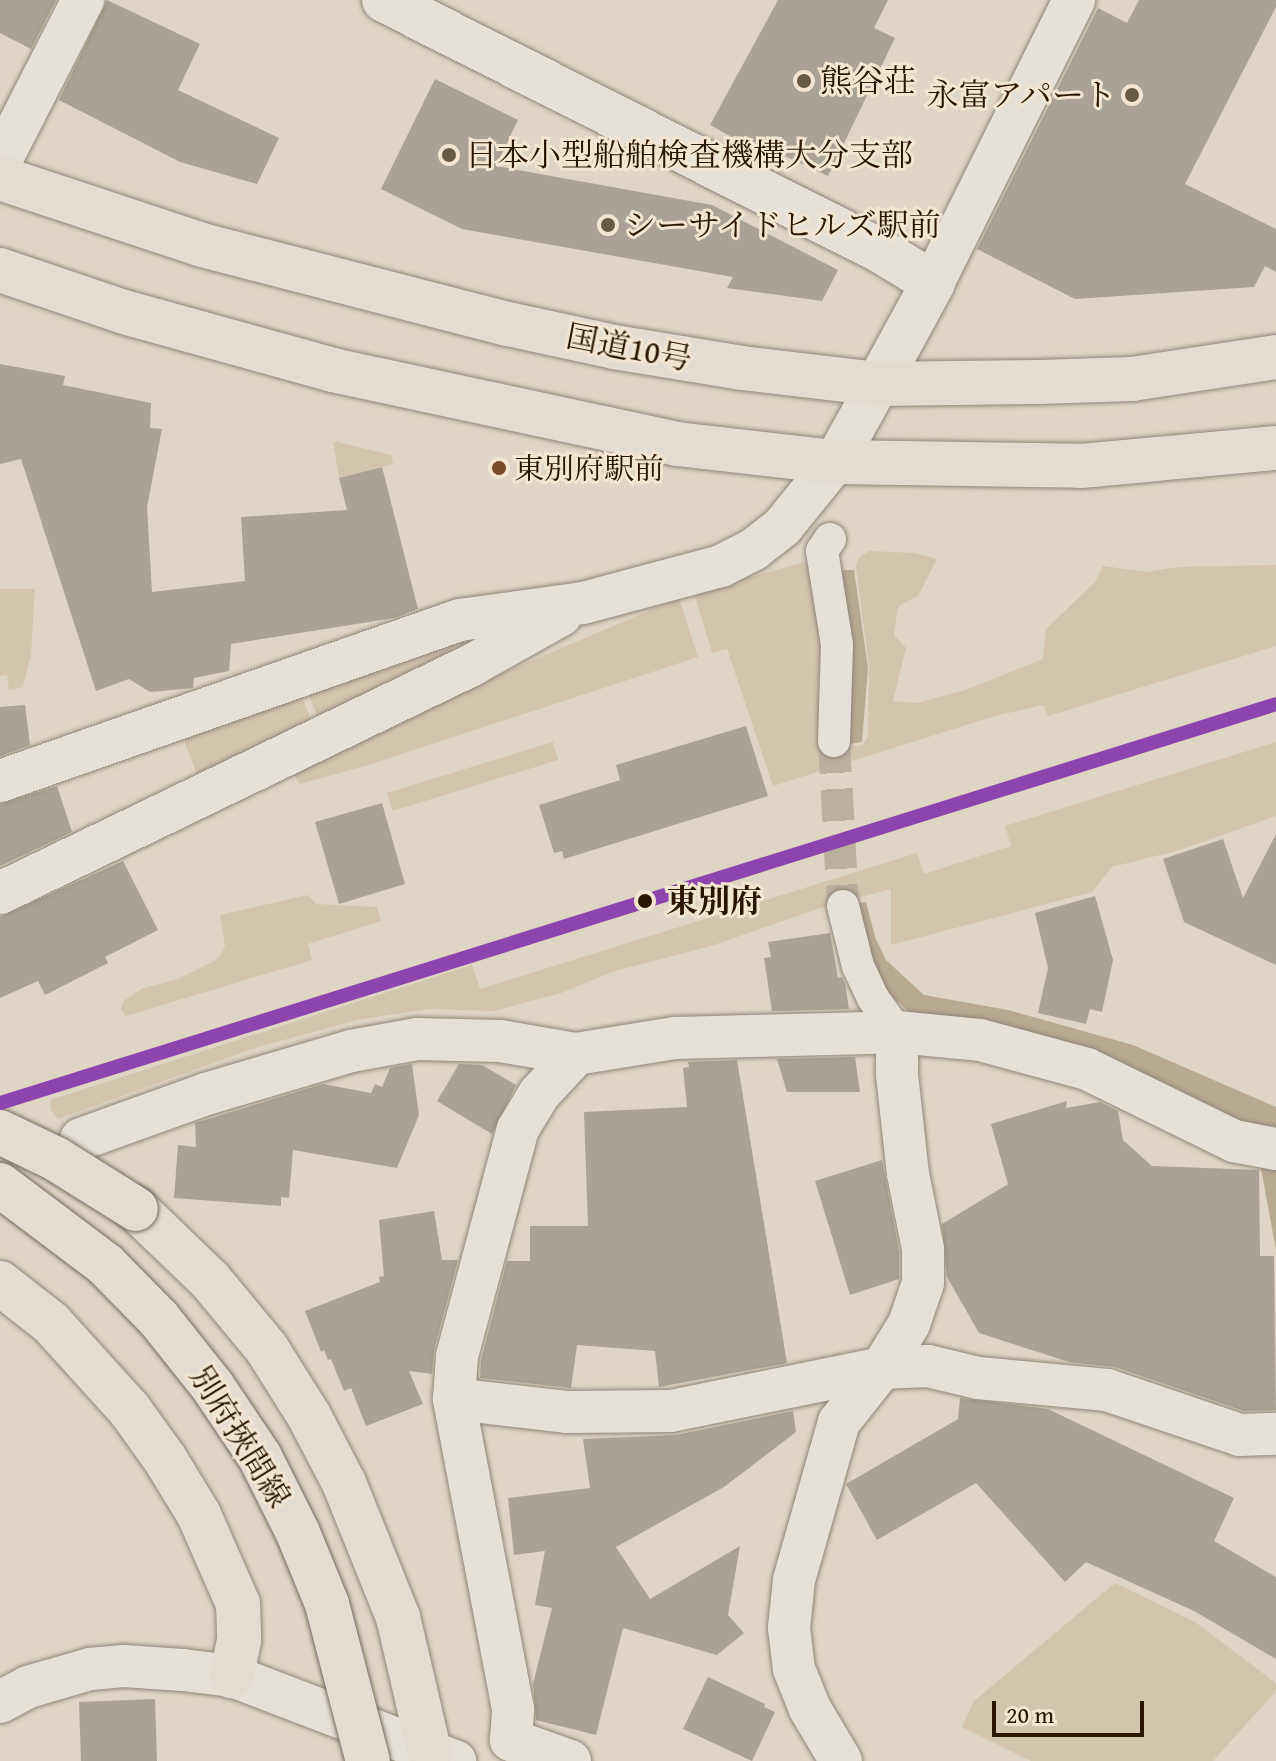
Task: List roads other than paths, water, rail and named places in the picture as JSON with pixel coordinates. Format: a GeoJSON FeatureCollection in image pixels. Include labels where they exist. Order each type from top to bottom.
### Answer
{"type":"FeatureCollection","features":[{"type":"Feature","properties":{"kind":"main road","name":"国道10号"},"geometry":{"type":"LineString","coordinates":[[0,178],[202,245],[508,324],[718,364],[878,384],[1132,379],[1276,357]]}},
{"type":"Feature","properties":{"kind":"main road"},"geometry":{"type":"LineString","coordinates":[[0,270],[124,312],[333,370],[677,444],[835,462],[1081,466],[1276,448]]}},
{"type":"Feature","properties":{"kind":"main road"},"geometry":{"type":"LineString","coordinates":[[0,1132],[56,1159],[136,1209],[210,1280],[267,1349],[309,1416],[344,1483],[398,1617],[443,1757]]}},
{"type":"Feature","properties":{"kind":"main road","name":"別府挾間線"},"geometry":{"type":"LineString","coordinates":[[0,1185],[106,1265],[159,1319],[213,1387],[260,1457],[298,1533],[327,1604],[368,1761]]}},
{"type":"Feature","properties":{"kind":"main road"},"geometry":{"type":"LineString","coordinates":[[0,1283],[51,1323],[90,1363],[165,1459],[199,1515],[238,1604],[239,1640],[232,1676]]}},
{"type":"Feature","properties":{"kind":"street"},"geometry":{"type":"LineString","coordinates":[[0,162],[83,0]]}},
{"type":"Feature","properties":{"kind":"street"},"geometry":{"type":"LineString","coordinates":[[384,0],[879,250],[933,283]]}},
{"type":"Feature","properties":{"kind":"street"},"geometry":{"type":"LineString","coordinates":[[0,781],[460,620],[583,603],[721,566],[754,549],[783,526],[835,462],[933,283],[1074,0]]}},
{"type":"Feature","properties":{"kind":"street"},"geometry":{"type":"LineString","coordinates":[[830,539],[822,551],[837,645],[834,741]]}},
{"type":"Feature","properties":{"kind":"street"},"geometry":{"type":"LineString","coordinates":[[0,893],[472,665],[583,603]]}},
{"type":"Feature","properties":{"kind":"street"},"geometry":{"type":"LineString","coordinates":[[841,1761],[810,1709],[794,1669],[789,1628],[794,1580],[839,1422],[882,1368],[909,1324],[923,1283],[923,1249],[908,1174],[897,1032],[873,998],[858,966],[843,906]]}},
{"type":"Feature","properties":{"kind":"street"},"geometry":{"type":"LineString","coordinates":[[81,1139],[221,1090],[351,1051],[417,1039],[500,1041],[576,1054],[675,1038],[897,1032],[980,1040],[1087,1069],[1234,1141],[1266,1148]]}},
{"type":"Feature","properties":{"kind":"street"},"geometry":{"type":"LineString","coordinates":[[570,1761],[511,1740],[513,1709],[454,1399],[457,1356],[518,1129],[539,1094],[576,1054]]}},
{"type":"Feature","properties":{"kind":"street"},"geometry":{"type":"LineString","coordinates":[[454,1399],[568,1412],[671,1411],[882,1368],[928,1366],[978,1378],[1107,1390],[1240,1435],[1276,1434]]}},
{"type":"Feature","properties":{"kind":"street"},"geometry":{"type":"LineString","coordinates":[[0,1702],[42,1682],[90,1669],[124,1666],[232,1676],[443,1757]]}},
{"type":"Feature","properties":{"kind":"tunnel"},"geometry":{"type":"LineString","coordinates":[[834,741],[843,906]]}},
{"type":"Feature","properties":{"kind":"place","name":"熊谷荘"},"geometry":{"type":"Point","coordinates":[804,81]}},
{"type":"Feature","properties":{"kind":"place","name":"永富アパート"},"geometry":{"type":"Point","coordinates":[1132,95]}},
{"type":"Feature","properties":{"kind":"place","name":"日本小型船舶検査機構大分支部"},"geometry":{"type":"Point","coordinates":[449,155]}},
{"type":"Feature","properties":{"kind":"place","name":"シーサイドヒルズ駅前"},"geometry":{"type":"Point","coordinates":[608,225]}},
{"type":"Feature","properties":{"kind":"place","name":"東別府駅前"},"geometry":{"type":"Point","coordinates":[499,468]}},
{"type":"Feature","properties":{"kind":"place","name":"東別府"},"geometry":{"type":"Point","coordinates":[645,901]}}]}
